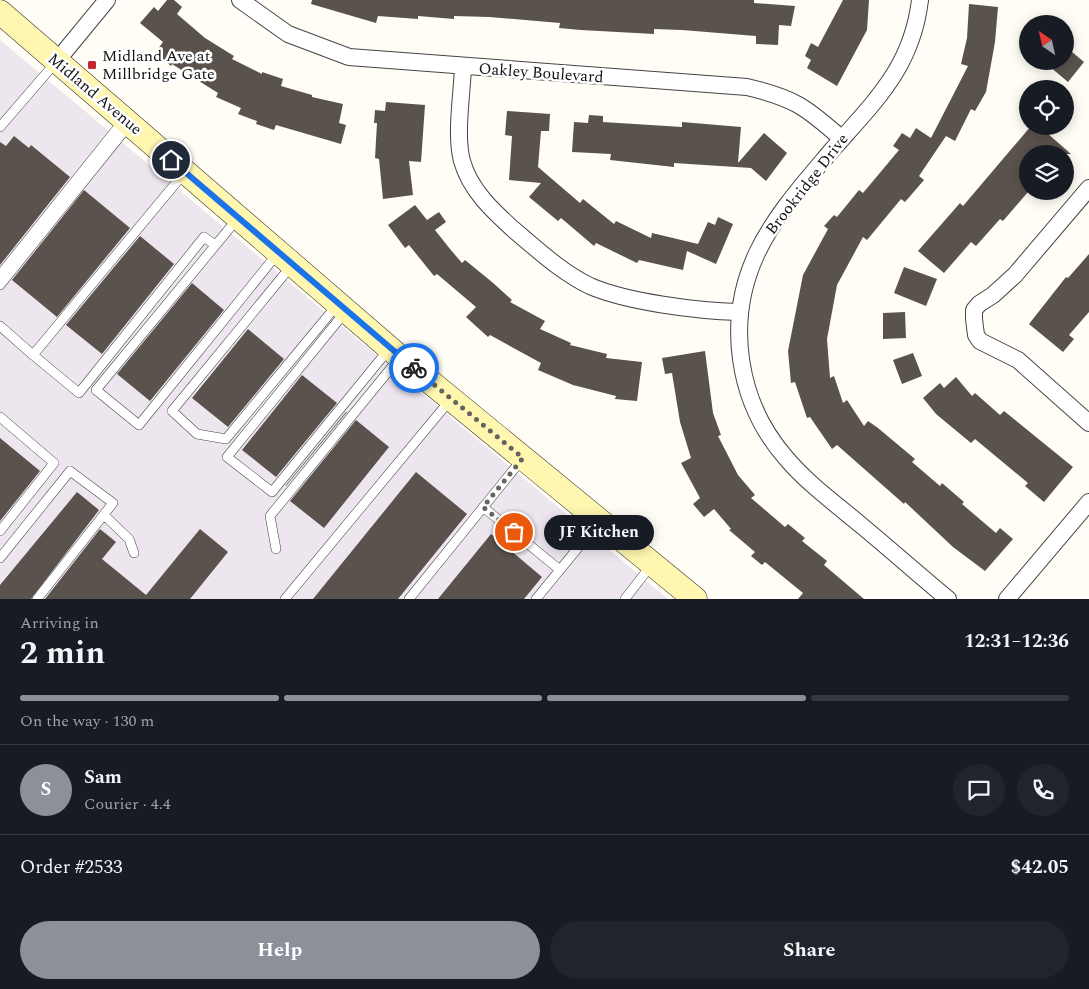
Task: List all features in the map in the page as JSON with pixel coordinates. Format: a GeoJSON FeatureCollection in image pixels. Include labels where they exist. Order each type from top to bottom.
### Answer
{"type":"FeatureCollection","features":[{"type":"Feature","properties":{"kind":"main road","name":"Midland Avenue"},"geometry":{"type":"LineString","coordinates":[[5,20],[395,352],[695,599]]}},
{"type":"Feature","properties":{"kind":"street"},"geometry":{"type":"LineString","coordinates":[[56,62],[107,0]]}},
{"type":"Feature","properties":{"kind":"street","name":"Oakley Boulevard"},"geometry":{"type":"LineString","coordinates":[[240,0],[288,34],[349,58],[747,87],[777,94],[800,105],[842,139]]}},
{"type":"Feature","properties":{"kind":"street","name":"Brookridge Drive"},"geometry":{"type":"LineString","coordinates":[[920,0],[910,40],[894,76],[882,95],[842,139],[772,226],[751,267],[738,312],[744,380],[752,403],[777,446],[812,484],[948,599]]}},
{"type":"Feature","properties":{"kind":"street"},"geometry":{"type":"LineString","coordinates":[[463,67],[460,130],[462,160],[471,184],[486,203],[545,258],[588,285],[626,298],[738,312]]}},
{"type":"Feature","properties":{"kind":"street"},"geometry":{"type":"LineString","coordinates":[[1089,188],[1015,275],[994,295],[979,304],[974,310],[974,319],[976,335],[980,341],[1018,360],[1089,423]]}},
{"type":"Feature","properties":{"kind":"street"},"geometry":{"type":"LineString","coordinates":[[1007,599],[1089,502]]}},
{"type":"Feature","properties":{"kind":"lane"},"geometry":{"type":"LineString","coordinates":[[0,127],[56,62]]}},
{"type":"Feature","properties":{"kind":"lane"},"geometry":{"type":"LineString","coordinates":[[0,275],[127,122]]}},
{"type":"Feature","properties":{"kind":"lane"},"geometry":{"type":"LineString","coordinates":[[0,285],[127,122]]}},
{"type":"Feature","properties":{"kind":"lane"},"geometry":{"type":"LineString","coordinates":[[33,355],[185,172]]}},
{"type":"Feature","properties":{"kind":"lane"},"geometry":{"type":"LineString","coordinates":[[238,218],[96,390],[139,425],[285,258]]}},
{"type":"Feature","properties":{"kind":"lane"},"geometry":{"type":"LineString","coordinates":[[0,326],[78,393],[204,237],[215,245]]}},
{"type":"Feature","properties":{"kind":"lane"},"geometry":{"type":"LineString","coordinates":[[285,258],[172,411],[197,434],[226,439],[342,307]]}},
{"type":"Feature","properties":{"kind":"lane"},"geometry":{"type":"LineString","coordinates":[[342,307],[227,457],[272,492],[395,352]]}},
{"type":"Feature","properties":{"kind":"lane"},"geometry":{"type":"LineString","coordinates":[[276,549],[270,516],[395,352]]}},
{"type":"Feature","properties":{"kind":"lane"},"geometry":{"type":"LineString","coordinates":[[286,599],[452,399]]}},
{"type":"Feature","properties":{"kind":"lane"},"geometry":{"type":"LineString","coordinates":[[0,417],[54,463],[0,531]]}},
{"type":"Feature","properties":{"kind":"lane"},"geometry":{"type":"LineString","coordinates":[[409,599],[523,458]]}},
{"type":"Feature","properties":{"kind":"lane"},"geometry":{"type":"LineString","coordinates":[[0,558],[70,471],[113,503],[36,599]]}},
{"type":"Feature","properties":{"kind":"lane"},"geometry":{"type":"LineString","coordinates":[[483,507],[560,570]]}},
{"type":"Feature","properties":{"kind":"lane"},"geometry":{"type":"LineString","coordinates":[[104,515],[129,539],[134,553]]}},
{"type":"Feature","properties":{"kind":"lane"},"geometry":{"type":"LineString","coordinates":[[536,599],[600,521]]}},
{"type":"Feature","properties":{"kind":"lane"},"geometry":{"type":"LineString","coordinates":[[624,599],[653,564]]}},
{"type":"Feature","properties":{"kind":"shaded area"},"geometry":{"type":"Polygon","coordinates":[[[0,40],[668,599],[0,599],[0,40]]]}},
{"type":"Feature","properties":{"kind":"building"},"geometry":{"type":"Polygon","coordinates":[[[167,0],[174,0],[182,7],[177,14],[205,38],[234,56],[232,59],[262,74],[262,72],[283,79],[281,86],[312,95],[312,97],[343,104],[339,123],[346,125],[341,144],[276,125],[274,130],[256,124],[257,121],[238,114],[241,108],[216,97],[218,93],[172,64],[171,66],[155,53],[163,42],[140,23],[154,7],[158,11],[167,0]]]}},
{"type":"Feature","properties":{"kind":"building"},"geometry":{"type":"Polygon","coordinates":[[[312,0],[754,0],[754,3],[795,6],[791,26],[779,25],[778,45],[756,44],[756,36],[654,29],[654,34],[581,30],[559,28],[560,23],[489,17],[454,16],[454,19],[418,16],[418,19],[378,16],[376,23],[311,4],[312,0]]]}},
{"type":"Feature","properties":{"kind":"building"},"geometry":{"type":"Polygon","coordinates":[[[843,0],[869,0],[867,30],[837,86],[807,68],[811,60],[805,56],[811,43],[818,47],[843,0]]]}},
{"type":"Feature","properties":{"kind":"building"},"geometry":{"type":"Polygon","coordinates":[[[969,4],[998,7],[995,42],[986,92],[975,111],[971,109],[955,141],[946,136],[919,176],[924,180],[905,202],[901,199],[867,240],[863,237],[837,285],[827,339],[830,378],[834,376],[843,403],[847,400],[864,426],[868,421],[878,428],[915,459],[912,462],[940,486],[942,483],[964,502],[962,504],[996,533],[1000,528],[1013,539],[985,571],[953,547],[905,502],[904,504],[837,445],[832,449],[810,417],[807,418],[795,382],[791,383],[788,351],[803,275],[828,229],[824,226],[834,215],[837,217],[859,190],[863,193],[899,150],[893,146],[902,133],[910,138],[916,128],[931,138],[968,66],[961,64],[967,38],[969,4]]]}},
{"type":"Feature","properties":{"kind":"building"},"geometry":{"type":"Polygon","coordinates":[[[1074,54],[1084,62],[1070,80],[1066,80],[1054,70],[1074,70],[1074,54]]]}},
{"type":"Feature","properties":{"kind":"building"},"geometry":{"type":"Polygon","coordinates":[[[386,102],[425,105],[421,162],[409,161],[413,195],[383,199],[379,159],[375,158],[377,123],[374,123],[375,110],[385,111],[386,102]]]}},
{"type":"Feature","properties":{"kind":"building"},"geometry":{"type":"Polygon","coordinates":[[[507,111],[550,114],[549,131],[541,131],[538,167],[580,203],[583,199],[614,224],[616,221],[651,238],[652,233],[698,244],[708,222],[715,225],[718,217],[733,224],[716,264],[687,251],[683,270],[639,260],[637,263],[596,243],[594,246],[561,218],[558,221],[529,197],[541,183],[509,180],[512,136],[505,135],[507,111]]]}},
{"type":"Feature","properties":{"kind":"building"},"geometry":{"type":"Polygon","coordinates":[[[589,115],[603,116],[603,122],[682,127],[682,122],[741,127],[738,163],[764,133],[787,153],[766,181],[751,168],[674,163],[674,167],[610,160],[611,154],[572,152],[574,122],[588,123],[589,115]]]}},
{"type":"Feature","properties":{"kind":"building"},"geometry":{"type":"Polygon","coordinates":[[[1023,135],[1049,135],[1061,145],[1019,145],[1019,200],[1021,200],[1003,221],[1000,219],[976,246],[971,242],[944,273],[918,251],[960,203],[963,206],[1023,135]]]}},
{"type":"Feature","properties":{"kind":"building"},"geometry":{"type":"Polygon","coordinates":[[[14,136],[29,148],[31,145],[70,177],[0,265],[0,142],[6,146],[14,136]]]}},
{"type":"Feature","properties":{"kind":"building"},"geometry":{"type":"Polygon","coordinates":[[[84,190],[130,228],[57,317],[12,280],[84,190]]]}},
{"type":"Feature","properties":{"kind":"building"},"geometry":{"type":"Polygon","coordinates":[[[415,205],[427,220],[439,212],[446,222],[435,230],[462,263],[465,260],[512,300],[510,302],[545,321],[540,329],[571,343],[570,345],[607,354],[606,358],[642,362],[637,401],[615,399],[616,396],[573,385],[538,370],[541,363],[490,335],[488,337],[466,317],[476,307],[437,274],[434,276],[409,245],[405,248],[388,225],[415,205]]]}},
{"type":"Feature","properties":{"kind":"building"},"geometry":{"type":"Polygon","coordinates":[[[140,236],[174,264],[102,354],[66,325],[140,236]]]}},
{"type":"Feature","properties":{"kind":"building"},"geometry":{"type":"Polygon","coordinates":[[[1089,254],[1089,312],[1069,335],[1074,339],[1063,352],[1029,324],[1066,277],[1068,278],[1089,254]]]}},
{"type":"Feature","properties":{"kind":"building"},"geometry":{"type":"Polygon","coordinates":[[[904,267],[937,279],[926,306],[894,293],[904,267]]]}},
{"type":"Feature","properties":{"kind":"building"},"geometry":{"type":"Polygon","coordinates":[[[192,283],[224,310],[150,401],[117,374],[192,283]]]}},
{"type":"Feature","properties":{"kind":"building"},"geometry":{"type":"Polygon","coordinates":[[[905,312],[906,338],[883,339],[883,313],[905,312]]]}},
{"type":"Feature","properties":{"kind":"building"},"geometry":{"type":"Polygon","coordinates":[[[248,329],[284,359],[228,427],[192,398],[248,329]]]}},
{"type":"Feature","properties":{"kind":"building"},"geometry":{"type":"Polygon","coordinates":[[[705,351],[713,413],[721,435],[718,436],[738,475],[755,495],[751,498],[785,527],[788,524],[805,538],[802,541],[827,561],[824,565],[864,599],[798,599],[803,593],[765,562],[762,565],[751,556],[755,552],[729,530],[731,529],[714,509],[704,517],[693,504],[700,498],[681,463],[691,458],[680,422],[672,373],[665,374],[662,358],[705,351]]]}},
{"type":"Feature","properties":{"kind":"building"},"geometry":{"type":"Polygon","coordinates":[[[913,353],[922,376],[902,384],[893,360],[913,353]]]}},
{"type":"Feature","properties":{"kind":"building"},"geometry":{"type":"Polygon","coordinates":[[[302,375],[337,403],[276,477],[242,450],[302,375]]]}},
{"type":"Feature","properties":{"kind":"building"},"geometry":{"type":"Polygon","coordinates":[[[956,377],[972,396],[975,393],[1000,415],[1004,411],[1073,467],[1044,502],[1025,486],[1028,483],[975,439],[971,443],[936,414],[923,398],[940,383],[944,388],[956,377]]]}},
{"type":"Feature","properties":{"kind":"building"},"geometry":{"type":"Polygon","coordinates":[[[347,412],[286,486],[286,485],[347,412]]]}},
{"type":"Feature","properties":{"kind":"building"},"geometry":{"type":"Polygon","coordinates":[[[356,420],[389,447],[324,528],[290,501],[356,420]]]}},
{"type":"Feature","properties":{"kind":"building"},"geometry":{"type":"Polygon","coordinates":[[[0,438],[40,471],[0,521],[0,438]]]}},
{"type":"Feature","properties":{"kind":"building"},"geometry":{"type":"Polygon","coordinates":[[[416,472],[467,514],[398,599],[313,599],[416,472]]]}},
{"type":"Feature","properties":{"kind":"building"},"geometry":{"type":"Polygon","coordinates":[[[77,492],[99,510],[31,599],[0,599],[0,585],[77,492]]]}},
{"type":"Feature","properties":{"kind":"building"},"geometry":{"type":"Polygon","coordinates":[[[100,529],[116,542],[102,559],[146,595],[200,529],[228,552],[190,599],[45,599],[100,529]]]}},
{"type":"Feature","properties":{"kind":"building"},"geometry":{"type":"Polygon","coordinates":[[[491,534],[542,577],[524,599],[438,599],[491,534]]]}},
{"type":"Feature","properties":{"kind":"way so far"},"geometry":{"type":"LineString","coordinates":[[414,368],[523,458],[483,507],[514,532]]}},
{"type":"Feature","properties":{"kind":"place","name":"Midland Ave at Millbridge Gate"},"geometry":{"type":"Point","coordinates":[92,65]}},
{"type":"Feature","properties":{"kind":"place","name":"JF Kitchen"},"geometry":{"type":"Point","coordinates":[514,532]}},
{"type":"Feature","properties":{"kind":"route"},"geometry":{"type":"LineString","coordinates":[[171,160],[414,368]]}}]}
